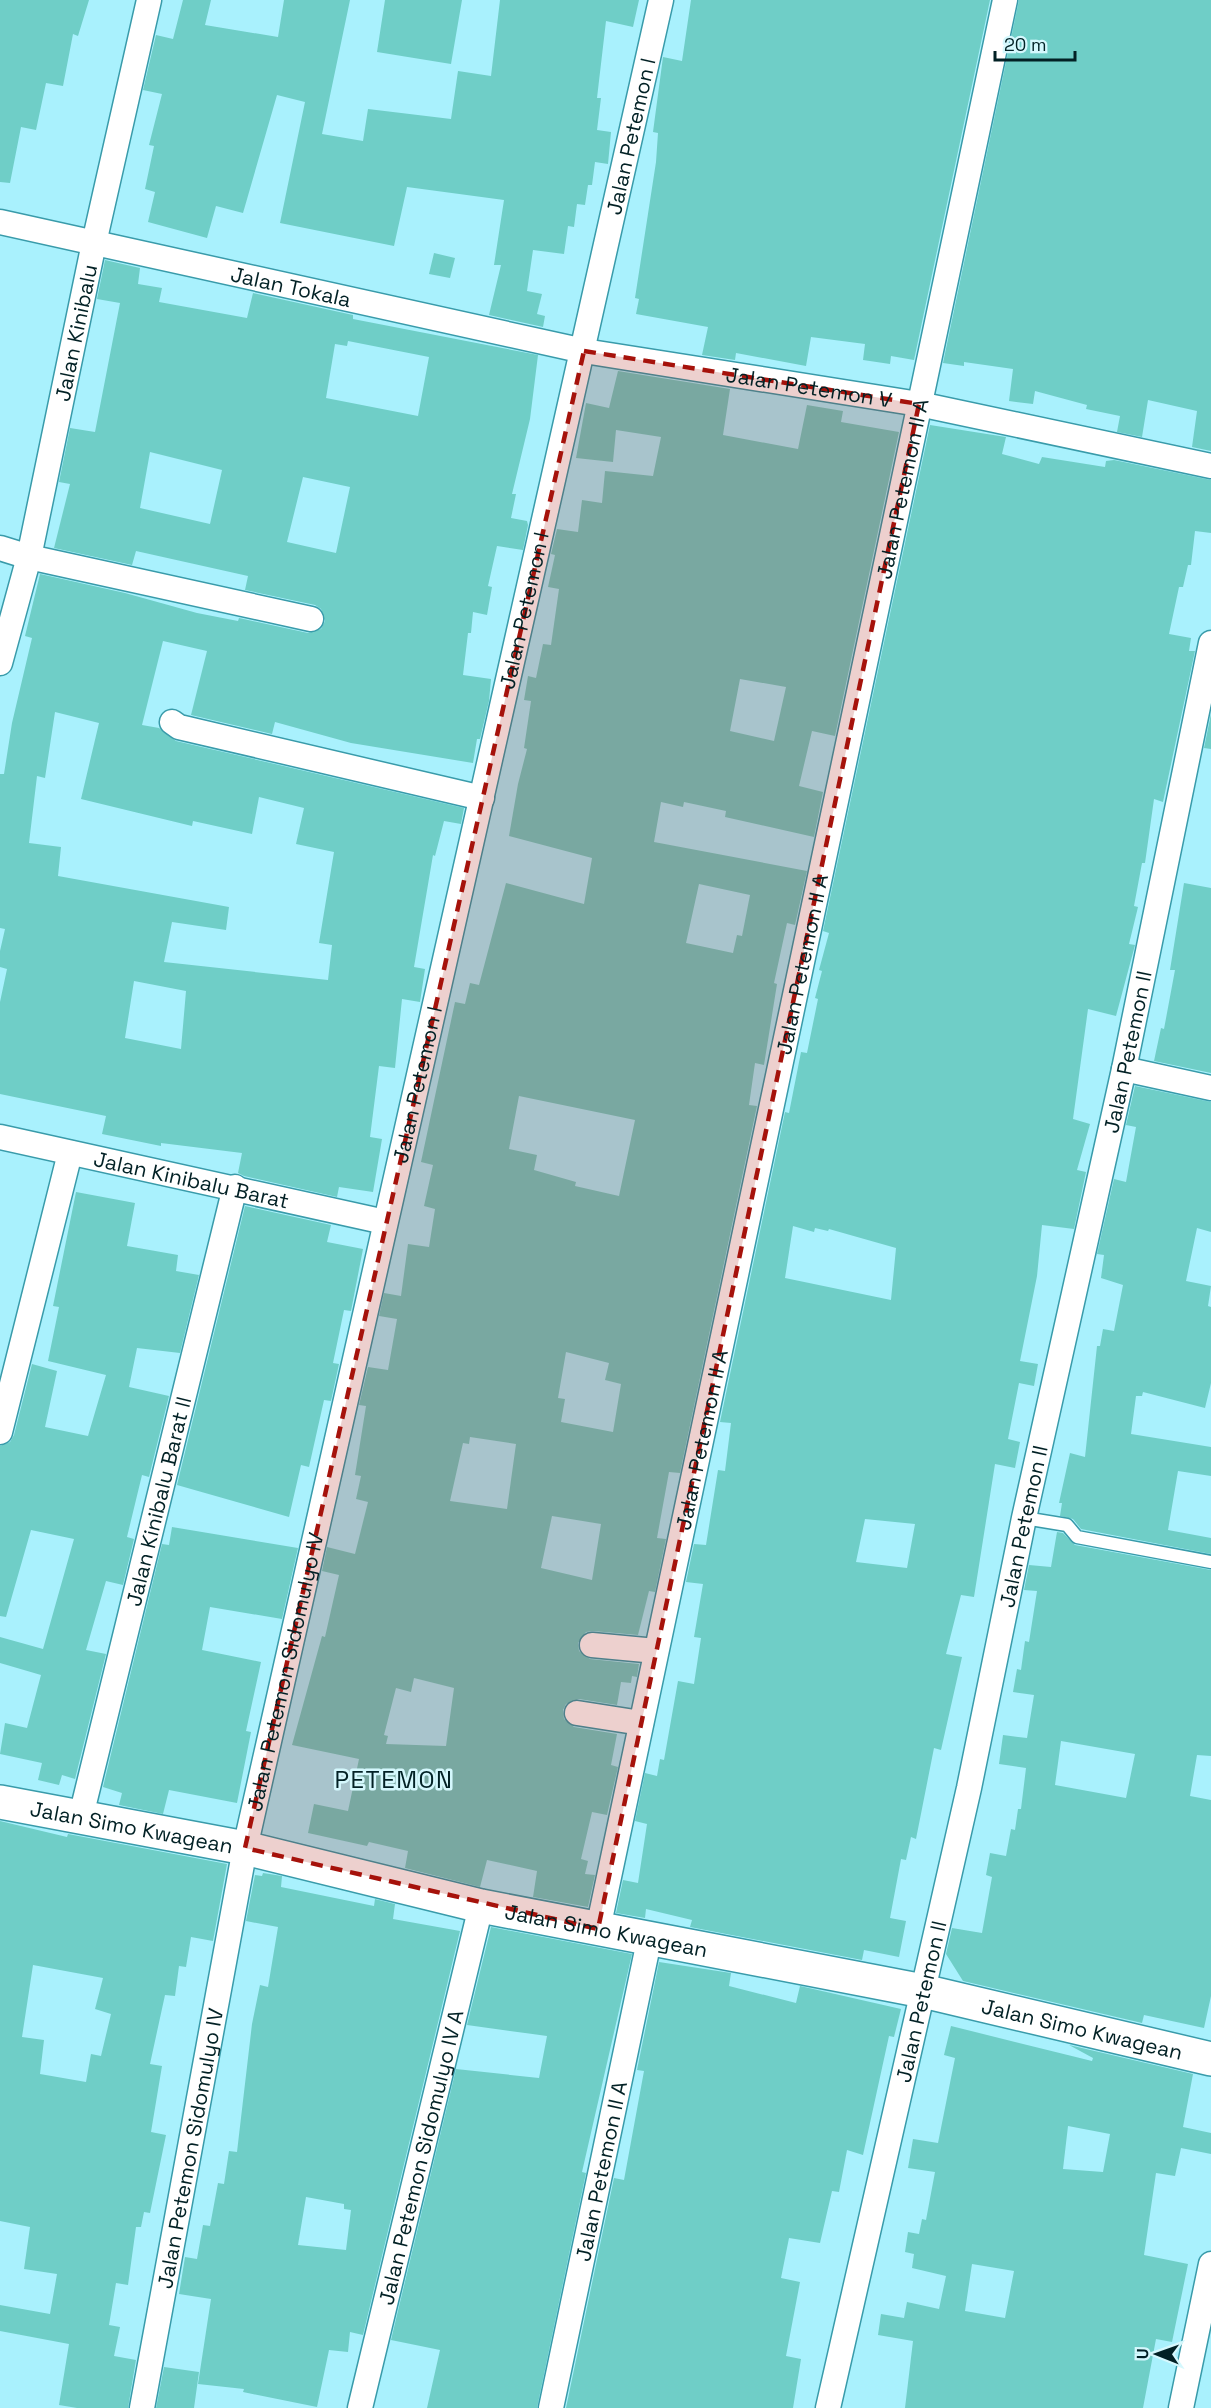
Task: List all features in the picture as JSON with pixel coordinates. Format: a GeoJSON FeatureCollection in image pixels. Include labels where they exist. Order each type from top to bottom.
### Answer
{"type":"FeatureCollection","features":[{"type":"Feature","properties":{"kind":"street","name":"Jalan Kinibalu"},"geometry":{"type":"LineString","coordinates":[[0,663],[29,557],[94,243],[149,0]]}},
{"type":"Feature","properties":{"kind":"street","name":"Jalan Petemon I"},"geometry":{"type":"LineString","coordinates":[[384,1222],[584,351],[661,0]]}},
{"type":"Feature","properties":{"kind":"street","name":"Jalan Petemon II A"},"geometry":{"type":"LineString","coordinates":[[598,1929],[1005,0]]}},
{"type":"Feature","properties":{"kind":"street","name":"Jalan Tokala"},"geometry":{"type":"LineString","coordinates":[[0,222],[584,351]]}},
{"type":"Feature","properties":{"kind":"street","name":"Jalan Petemon V"},"geometry":{"type":"LineString","coordinates":[[584,351],[919,404],[1211,466]]}},
{"type":"Feature","properties":{"kind":"street"},"geometry":{"type":"LineString","coordinates":[[0,548],[29,557],[311,619]]}},
{"type":"Feature","properties":{"kind":"street","name":"Jalan Petemon II"},"geometry":{"type":"LineString","coordinates":[[828,2408],[969,1788],[1024,1518],[1124,1069],[1211,643]]}},
{"type":"Feature","properties":{"kind":"street"},"geometry":{"type":"LineString","coordinates":[[172,722],[179,727],[482,798]]}},
{"type":"Feature","properties":{"kind":"street"},"geometry":{"type":"LineString","coordinates":[[1124,1069],[1211,1088]]}},
{"type":"Feature","properties":{"kind":"street","name":"Jalan Kinibalu Barat"},"geometry":{"type":"LineString","coordinates":[[0,1137],[235,1187],[384,1222]]}},
{"type":"Feature","properties":{"kind":"street"},"geometry":{"type":"LineString","coordinates":[[0,1432],[70,1153]]}},
{"type":"Feature","properties":{"kind":"street","name":"Jalan Kinibalu Barat II"},"geometry":{"type":"LineString","coordinates":[[81,1816],[235,1187]]}},
{"type":"Feature","properties":{"kind":"street","name":"Jalan Petemon Sidomulyo IV"},"geometry":{"type":"LineString","coordinates":[[142,2408],[245,1848],[384,1222]]}},
{"type":"Feature","properties":{"kind":"street"},"geometry":{"type":"LineString","coordinates":[[592,1645],[656,1651]]}},
{"type":"Feature","properties":{"kind":"street"},"geometry":{"type":"LineString","coordinates":[[577,1713],[641,1723]]}},
{"type":"Feature","properties":{"kind":"street","name":"Jalan Simo Kwagean"},"geometry":{"type":"LineString","coordinates":[[0,1802],[245,1848],[481,1906],[598,1929],[650,1936],[923,1991],[1211,2059]]}},
{"type":"Feature","properties":{"kind":"street","name":"Jalan Petemon Sidomulyo IV A"},"geometry":{"type":"LineString","coordinates":[[360,2408],[481,1906]]}},
{"type":"Feature","properties":{"kind":"street","name":"Jalan Petemon II A"},"geometry":{"type":"LineString","coordinates":[[551,2408],[650,1936]]}},
{"type":"Feature","properties":{"kind":"street"},"geometry":{"type":"LineString","coordinates":[[1181,2408],[1211,2264]]}},
{"type":"Feature","properties":{"kind":"lane"},"geometry":{"type":"LineString","coordinates":[[1024,1518],[1067,1525],[1077,1537],[1211,1562]]}},
{"type":"Feature","properties":{"kind":"highlighted area"},"geometry":{"type":"Polygon","coordinates":[[[584,351],[919,404],[598,1929],[245,1848],[584,351]]]}},
{"type":"Feature","properties":{"kind":"building"},"geometry":{"type":"Polygon","coordinates":[[[0,0],[89,0],[78,36],[73,34],[63,86],[46,83],[36,130],[21,127],[10,183],[0,182],[0,0]]]}},
{"type":"Feature","properties":{"kind":"building"},"geometry":{"type":"Polygon","coordinates":[[[183,0],[211,0],[205,25],[278,37],[284,0],[350,0],[322,134],[363,141],[368,109],[451,119],[458,71],[491,76],[500,0],[639,0],[633,27],[606,21],[597,98],[601,98],[597,130],[611,132],[608,164],[595,162],[592,185],[588,185],[585,205],[577,204],[574,227],[568,226],[564,254],[533,250],[527,291],[542,294],[537,314],[545,316],[543,327],[489,315],[501,265],[494,265],[504,200],[407,187],[394,246],[280,223],[305,102],[277,95],[243,213],[216,206],[207,238],[148,222],[155,192],[145,189],[154,146],[149,145],[162,94],[143,90],[156,35],[173,39],[183,0]]]}},
{"type":"Feature","properties":{"kind":"building"},"geometry":{"type":"Polygon","coordinates":[[[385,0],[462,0],[451,64],[377,52],[385,0]]]}},
{"type":"Feature","properties":{"kind":"building"},"geometry":{"type":"Polygon","coordinates":[[[691,0],[990,0],[914,360],[891,356],[890,364],[863,360],[865,344],[811,337],[806,366],[736,353],[735,360],[702,355],[708,327],[636,314],[639,299],[635,298],[656,162],[658,133],[653,132],[663,57],[682,61],[691,0]]]}},
{"type":"Feature","properties":{"kind":"building"},"geometry":{"type":"Polygon","coordinates":[[[1019,0],[1211,0],[1211,451],[1192,447],[1197,411],[1148,400],[1142,437],[1117,432],[1120,416],[1086,409],[1087,405],[1035,391],[1033,404],[1009,401],[1013,369],[964,362],[964,366],[943,363],[1019,0]]]}},
{"type":"Feature","properties":{"kind":"building"},"geometry":{"type":"Polygon","coordinates":[[[434,253],[455,258],[450,278],[429,274],[434,253]]]}},
{"type":"Feature","properties":{"kind":"building"},"geometry":{"type":"Polygon","coordinates":[[[105,260],[140,268],[138,284],[162,288],[159,302],[247,318],[253,293],[353,315],[353,319],[538,355],[530,419],[512,494],[516,494],[511,518],[527,521],[528,525],[523,550],[497,546],[488,586],[492,587],[487,615],[473,612],[471,633],[468,633],[463,675],[491,679],[489,701],[480,739],[477,739],[473,763],[351,743],[275,722],[272,734],[191,715],[207,651],[163,641],[142,725],[159,728],[176,741],[464,808],[461,824],[444,821],[435,856],[433,855],[414,967],[425,969],[420,1002],[402,999],[395,1068],[379,1066],[370,1137],[382,1139],[373,1192],[339,1187],[337,1197],[244,1176],[238,1173],[242,1153],[161,1143],[161,1146],[102,1134],[106,1116],[0,1094],[0,1002],[7,969],[0,967],[0,951],[5,929],[0,928],[0,774],[4,774],[12,723],[32,638],[25,636],[40,574],[125,593],[197,613],[238,621],[239,618],[308,633],[321,629],[325,621],[321,609],[315,605],[245,590],[248,576],[136,551],[132,565],[54,548],[70,484],[59,482],[70,428],[95,432],[120,303],[97,299],[105,260]],[[348,341],[347,346],[335,344],[326,398],[418,416],[429,357],[348,341]],[[150,452],[140,508],[210,524],[222,470],[150,452]],[[303,477],[287,542],[336,553],[350,487],[303,477]],[[55,712],[45,778],[37,776],[29,843],[61,847],[58,876],[229,907],[226,930],[172,922],[164,962],[328,980],[332,945],[319,943],[334,852],[296,844],[304,808],[259,797],[252,834],[193,821],[192,826],[81,799],[99,723],[55,712]],[[134,981],[125,1038],[181,1049],[186,991],[134,981]]]}},
{"type":"Feature","properties":{"kind":"building"},"geometry":{"type":"Polygon","coordinates":[[[618,371],[730,389],[723,435],[798,449],[807,405],[843,411],[841,422],[899,432],[835,736],[812,731],[799,786],[823,792],[814,837],[725,817],[726,811],[684,802],[683,807],[661,802],[654,842],[807,871],[795,925],[787,923],[774,983],[777,984],[764,1065],[755,1063],[749,1105],[757,1106],[680,1473],[669,1472],[657,1538],[666,1539],[655,1592],[649,1591],[638,1635],[593,1631],[586,1632],[578,1643],[579,1651],[590,1659],[639,1664],[637,1677],[632,1676],[631,1683],[621,1682],[617,1705],[579,1699],[566,1704],[563,1710],[564,1719],[574,1727],[617,1734],[611,1765],[618,1767],[607,1815],[592,1812],[581,1859],[588,1861],[585,1874],[595,1875],[588,1907],[533,1897],[537,1871],[487,1860],[480,1887],[405,1868],[408,1851],[369,1842],[367,1846],[308,1833],[314,1804],[348,1811],[359,1759],[292,1745],[322,1636],[325,1637],[339,1575],[322,1571],[327,1547],[355,1554],[368,1502],[356,1499],[361,1476],[355,1475],[366,1406],[359,1405],[368,1367],[388,1370],[397,1319],[379,1316],[384,1293],[401,1296],[408,1244],[429,1247],[435,1209],[424,1206],[433,1165],[421,1162],[455,1002],[465,1004],[470,983],[479,985],[506,883],[584,904],[592,858],[509,836],[527,749],[524,748],[531,701],[524,700],[528,676],[536,678],[543,644],[551,645],[559,589],[548,587],[555,555],[551,554],[557,529],[578,532],[582,500],[602,503],[605,471],[653,476],[661,437],[616,430],[613,462],[576,458],[586,403],[609,408],[618,371]],[[740,679],[730,731],[774,741],[786,687],[740,679]],[[699,884],[686,943],[733,953],[737,935],[742,936],[750,895],[699,884]],[[519,1096],[509,1149],[537,1155],[534,1170],[576,1182],[575,1186],[619,1196],[635,1120],[519,1096]],[[566,1352],[558,1398],[565,1399],[561,1422],[613,1432],[621,1384],[605,1380],[609,1363],[566,1352]],[[470,1437],[469,1444],[463,1443],[450,1501],[507,1509],[516,1444],[470,1437]],[[552,1516],[541,1568],[592,1580],[601,1524],[552,1516]],[[414,1678],[411,1692],[396,1688],[384,1735],[388,1736],[386,1744],[446,1746],[454,1688],[414,1678]]]}},
{"type":"Feature","properties":{"kind":"building"},"geometry":{"type":"Polygon","coordinates":[[[930,425],[1006,437],[1002,454],[1039,464],[1042,457],[1105,467],[1106,461],[1114,460],[1211,480],[1211,533],[1195,531],[1191,565],[1188,565],[1183,587],[1179,587],[1169,634],[1191,638],[1189,651],[1195,651],[1163,802],[1154,799],[1145,863],[1142,863],[1134,906],[1138,907],[1129,944],[1135,945],[1116,1016],[1088,1009],[1073,1119],[1090,1124],[1077,1170],[1086,1172],[1074,1229],[1042,1225],[1037,1276],[1020,1361],[1038,1364],[1034,1386],[1019,1383],[1008,1439],[1020,1442],[1015,1468],[995,1464],[974,1597],[961,1595],[946,1654],[962,1657],[941,1750],[934,1748],[916,1839],[911,1837],[906,1860],[901,1859],[890,1918],[906,1921],[899,1957],[864,1950],[862,1960],[690,1927],[692,1920],[646,1909],[645,1918],[616,1913],[623,1880],[638,1883],[647,1824],[635,1821],[645,1773],[657,1776],[660,1759],[664,1760],[678,1681],[694,1684],[701,1638],[694,1637],[703,1584],[686,1582],[694,1544],[706,1545],[718,1470],[725,1471],[731,1423],[720,1422],[785,1112],[789,1113],[801,1052],[807,1053],[818,999],[815,998],[822,971],[819,970],[829,933],[823,931],[930,425]],[[793,1226],[785,1278],[891,1300],[896,1248],[829,1229],[828,1231],[815,1228],[814,1232],[793,1226]],[[865,1519],[856,1562],[907,1568],[915,1524],[865,1519]]]}},
{"type":"Feature","properties":{"kind":"building"},"geometry":{"type":"Polygon","coordinates":[[[1211,714],[1211,749],[1204,748],[1211,714]]]}},
{"type":"Feature","properties":{"kind":"building"},"geometry":{"type":"Polygon","coordinates":[[[1184,883],[1211,888],[1211,1073],[1154,1061],[1161,1028],[1164,1029],[1175,970],[1170,970],[1184,883]]]}},
{"type":"Feature","properties":{"kind":"building"},"geometry":{"type":"Polygon","coordinates":[[[1135,1086],[1211,1102],[1211,1232],[1197,1228],[1186,1281],[1211,1286],[1208,1306],[1211,1307],[1211,1383],[1205,1408],[1143,1392],[1142,1396],[1136,1396],[1131,1434],[1211,1447],[1211,1476],[1178,1471],[1168,1530],[1211,1538],[1211,1554],[1081,1529],[1073,1519],[1060,1516],[1062,1503],[1059,1503],[1070,1453],[1085,1457],[1097,1346],[1100,1346],[1103,1329],[1114,1331],[1123,1285],[1101,1278],[1104,1255],[1097,1254],[1114,1179],[1126,1182],[1136,1127],[1126,1125],[1135,1086]]]}},
{"type":"Feature","properties":{"kind":"building"},"geometry":{"type":"Polygon","coordinates":[[[76,1192],[135,1203],[127,1246],[178,1255],[176,1271],[199,1275],[180,1353],[137,1348],[129,1387],[169,1396],[149,1477],[142,1475],[127,1537],[134,1539],[123,1585],[106,1581],[86,1650],[106,1654],[75,1779],[62,1775],[59,1785],[38,1780],[42,1763],[0,1754],[5,1723],[27,1728],[41,1675],[0,1663],[0,1637],[43,1649],[74,1539],[31,1530],[6,1617],[0,1616],[0,1446],[10,1442],[14,1435],[32,1364],[57,1371],[45,1427],[88,1436],[106,1375],[48,1361],[59,1307],[53,1306],[76,1192]]]}},
{"type":"Feature","properties":{"kind":"building"},"geometry":{"type":"Polygon","coordinates":[[[245,1206],[331,1225],[327,1242],[363,1249],[351,1311],[344,1310],[333,1363],[339,1364],[331,1401],[324,1400],[309,1467],[301,1465],[289,1517],[177,1485],[245,1206]]]}},
{"type":"Feature","properties":{"kind":"building"},"geometry":{"type":"Polygon","coordinates":[[[172,1527],[298,1548],[282,1619],[210,1607],[202,1650],[261,1662],[246,1731],[251,1732],[237,1803],[169,1790],[163,1814],[119,1805],[122,1793],[103,1787],[162,1544],[169,1545],[172,1527]]]}},
{"type":"Feature","properties":{"kind":"building"},"geometry":{"type":"Polygon","coordinates":[[[1057,1532],[1063,1533],[1075,1545],[1211,1570],[1211,1756],[1197,1755],[1190,1796],[1211,1800],[1211,1996],[1204,2028],[1144,2015],[1142,2023],[963,1981],[946,1954],[952,1928],[982,1933],[992,1877],[986,1875],[990,1853],[1006,1856],[1011,1829],[1015,1830],[1018,1809],[1021,1809],[1026,1768],[999,1764],[1003,1735],[1027,1738],[1034,1695],[1013,1692],[1017,1669],[1021,1670],[1025,1641],[1029,1642],[1037,1591],[1024,1590],[1029,1565],[1051,1567],[1057,1532]],[[1061,1741],[1055,1785],[1126,1798],[1135,1754],[1061,1741]]]}},
{"type":"Feature","properties":{"kind":"building"},"geometry":{"type":"Polygon","coordinates":[[[0,1821],[67,1837],[68,1834],[227,1864],[213,1941],[191,1937],[186,1967],[179,1966],[175,1996],[165,1995],[150,2064],[162,2066],[151,2132],[166,2135],[150,2213],[144,2212],[141,2227],[136,2227],[128,2285],[116,2283],[109,2325],[120,2327],[114,2356],[136,2360],[128,2408],[77,2408],[59,2405],[69,2344],[0,2331],[0,2305],[50,2314],[57,2274],[24,2269],[30,2227],[0,2221],[0,1821]],[[33,1965],[22,2037],[44,2040],[40,2074],[86,2082],[91,2054],[101,2056],[111,2014],[95,2009],[103,1978],[33,1965]]]}},
{"type":"Feature","properties":{"kind":"building"},"geometry":{"type":"Polygon","coordinates":[[[263,1873],[282,1876],[281,1887],[374,1906],[375,1899],[395,1904],[393,1919],[460,1931],[363,2335],[350,2332],[348,2352],[329,2350],[317,2407],[243,2392],[244,2389],[198,2384],[211,2299],[179,2294],[185,2257],[197,2259],[203,2225],[210,2226],[218,2183],[224,2184],[229,2151],[237,2152],[252,2024],[260,1985],[268,1987],[278,1927],[246,1921],[255,1875],[262,1876],[263,1873]],[[306,2197],[298,2245],[346,2250],[351,2210],[344,2209],[344,2204],[306,2197]]]}},
{"type":"Feature","properties":{"kind":"building"},"geometry":{"type":"Polygon","coordinates":[[[491,1927],[632,1954],[582,2172],[586,2173],[537,2408],[427,2408],[440,2350],[391,2340],[456,2069],[539,2078],[547,2036],[467,2025],[491,1927]]]}},
{"type":"Feature","properties":{"kind":"building"},"geometry":{"type":"Polygon","coordinates":[[[659,1962],[731,1973],[729,1986],[796,2003],[800,1986],[901,2009],[894,2037],[889,2036],[863,2155],[847,2150],[839,2192],[832,2191],[820,2243],[789,2238],[781,2278],[800,2282],[786,2356],[801,2359],[793,2408],[566,2408],[614,2178],[624,2180],[644,2071],[637,2070],[659,1962]]]}},
{"type":"Feature","properties":{"kind":"building"},"geometry":{"type":"Polygon","coordinates":[[[951,2026],[1092,2061],[1093,2058],[1069,2045],[1193,2074],[1183,2127],[1211,2133],[1211,2154],[1181,2148],[1175,2176],[1156,2173],[1144,2255],[1188,2264],[1172,2342],[1156,2339],[1143,2408],[905,2408],[913,2341],[878,2335],[881,2314],[904,2318],[907,2302],[939,2309],[946,2276],[912,2268],[914,2254],[905,2252],[908,2232],[919,2234],[922,2219],[926,2220],[935,2172],[908,2168],[913,2139],[938,2143],[955,2058],[944,2055],[951,2026]],[[1068,2126],[1063,2169],[1103,2172],[1110,2134],[1068,2126]],[[972,2264],[965,2311],[1005,2318],[1014,2271],[972,2264]]]}},
{"type":"Feature","properties":{"kind":"building"},"geometry":{"type":"Polygon","coordinates":[[[164,2367],[199,2372],[194,2408],[156,2408],[164,2367]]]}},
{"type":"Feature","properties":{"kind":"district","name":"PETEMON"},"geometry":{"type":"Point","coordinates":[394,1779]}}]}
